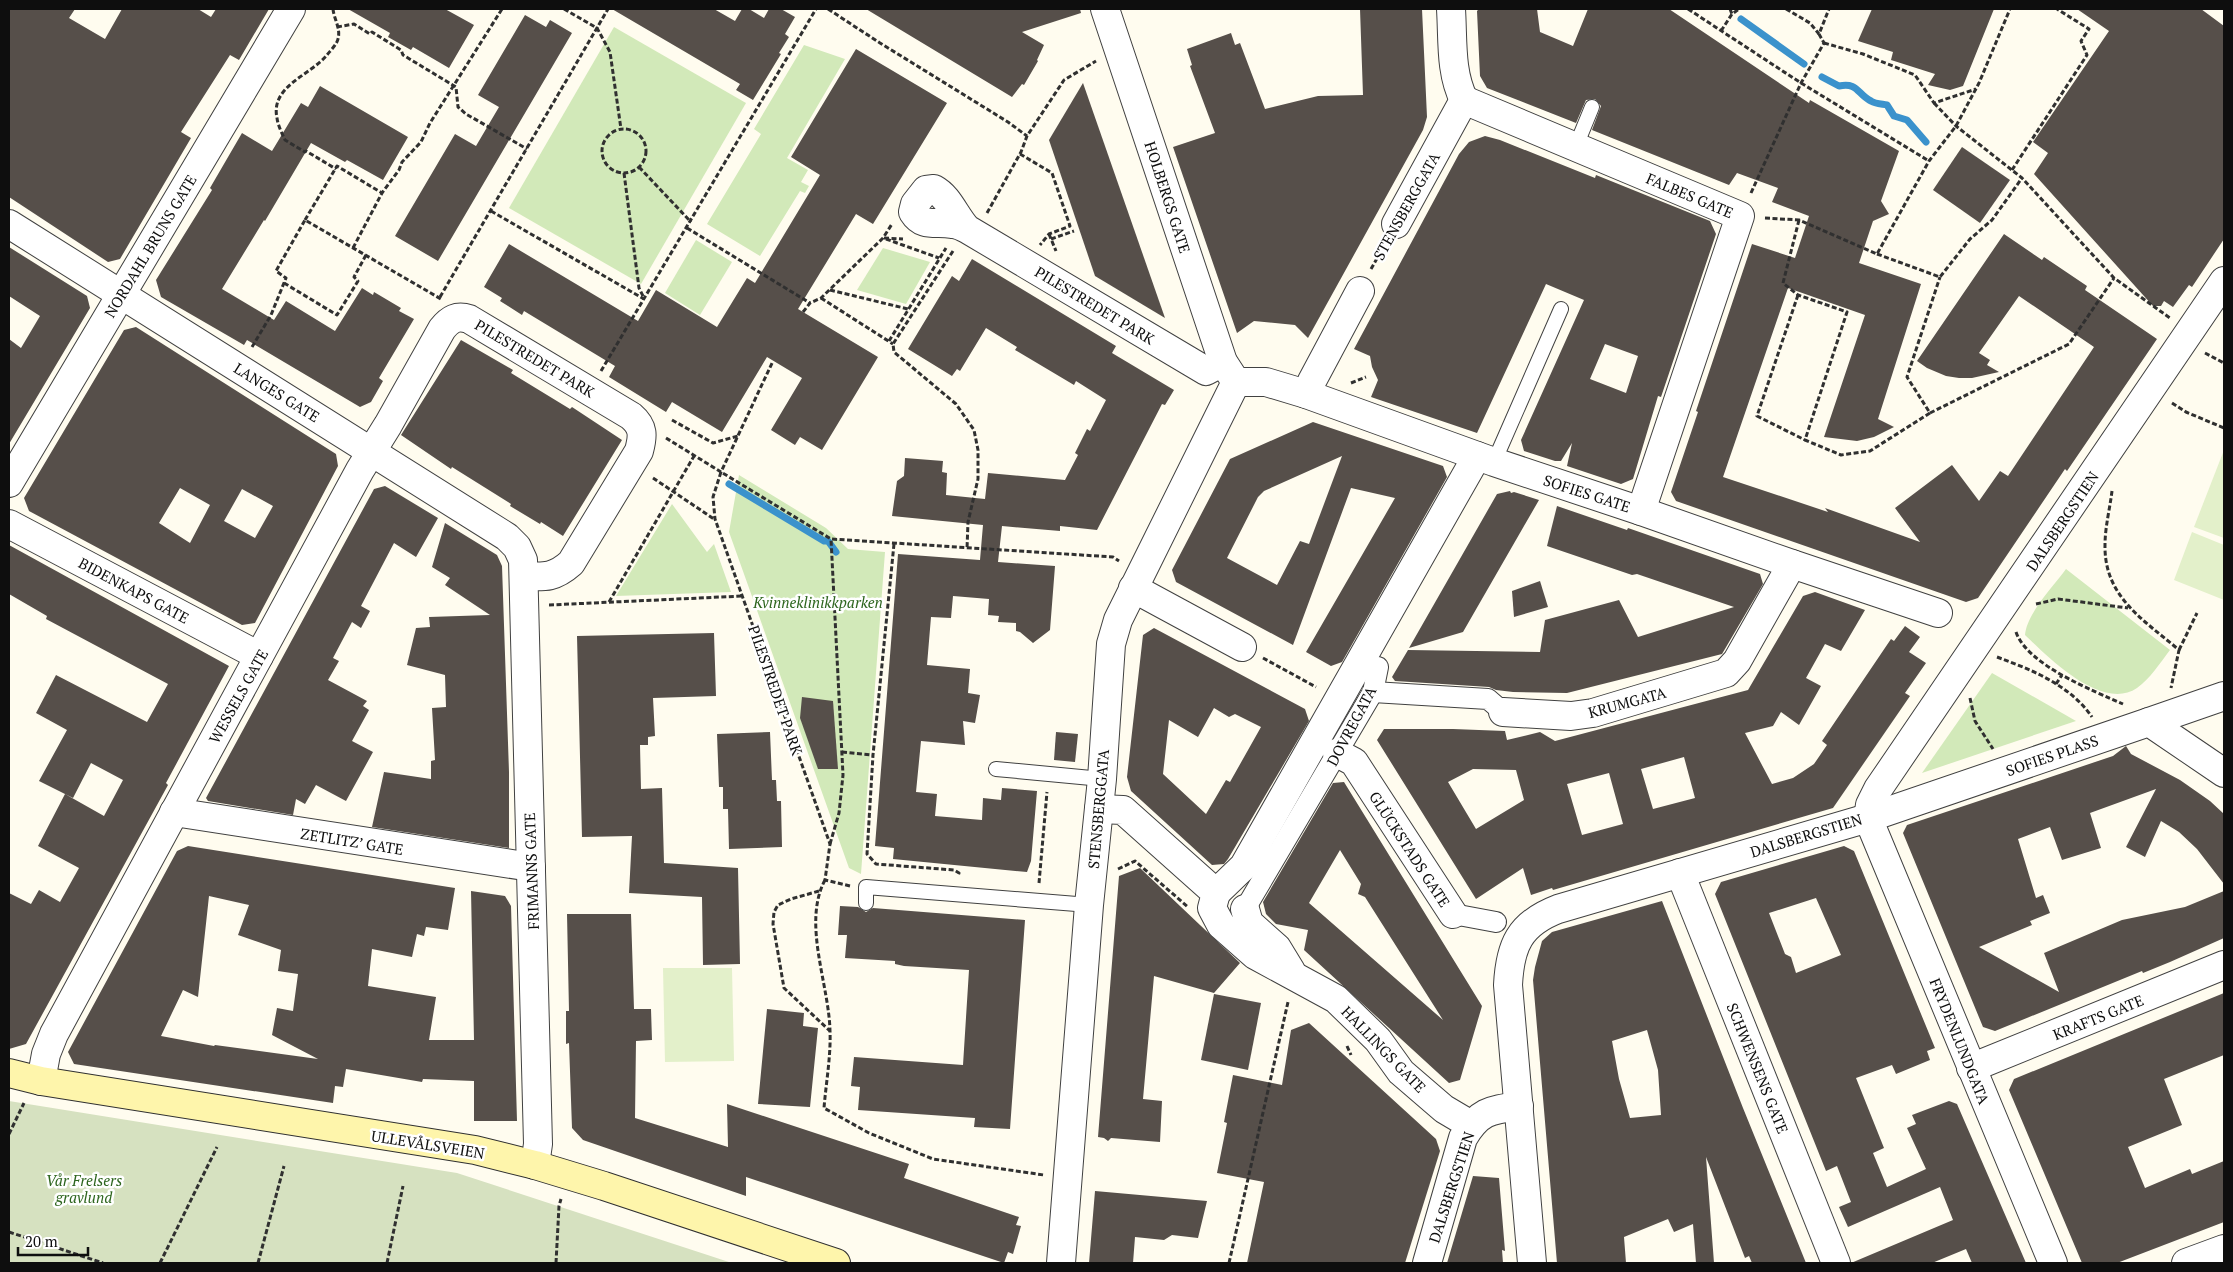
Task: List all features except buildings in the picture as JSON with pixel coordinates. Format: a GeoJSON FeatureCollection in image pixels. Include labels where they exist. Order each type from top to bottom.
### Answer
{"type":"FeatureCollection","features":[{"type":"Feature","properties":{"kind":"main road","name":"ULLEVÅLSVEIEN"},"geometry":{"type":"LineString","coordinates":[[9,1073],[33,1090],[475,1150],[535,1165],[836,1263]]}},
{"type":"Feature","properties":{"kind":"street","name":"NORDAHL BRUNS GATE"},"geometry":{"type":"LineString","coordinates":[[9,484],[292,9]]}},
{"type":"Feature","properties":{"kind":"street","name":"HOLBERGS GATE"},"geometry":{"type":"LineString","coordinates":[[1106,9],[1229,372]]}},
{"type":"Feature","properties":{"kind":"street"},"geometry":{"type":"LineString","coordinates":[[1452,9],[1454,72],[1457,86],[1464,100]]}},
{"type":"Feature","properties":{"kind":"street","name":"STENSBERGGATA"},"geometry":{"type":"LineString","coordinates":[[1396,224],[1464,100]]}},
{"type":"Feature","properties":{"kind":"street","name":"FALBES GATE"},"geometry":{"type":"LineString","coordinates":[[1464,100],[1740,216],[1641,510]]}},
{"type":"Feature","properties":{"kind":"street","name":"LANGES GATE"},"geometry":{"type":"LineString","coordinates":[[9,224],[507,537],[517,547],[523,560],[524,576]]}},
{"type":"Feature","properties":{"kind":"street","name":"PILESTREDET PARK"},"geometry":{"type":"LineString","coordinates":[[958,235],[1206,371],[1229,372]]}},
{"type":"Feature","properties":{"kind":"street","name":"DALSBERGSTIEN"},"geometry":{"type":"LineString","coordinates":[[1427,1263],[1463,1138],[1478,1117],[1491,1110],[1519,1106],[1508,985],[1509,965],[1521,934],[1531,923],[1543,915],[1868,818],[1870,805],[1878,789],[2224,281]]}},
{"type":"Feature","properties":{"kind":"street"},"geometry":{"type":"LineString","coordinates":[[1306,394],[1360,291]]}},
{"type":"Feature","properties":{"kind":"street","name":"PILESTREDET PARK"},"geometry":{"type":"LineString","coordinates":[[446,308],[458,317],[470,319],[631,416],[638,422],[642,430],[639,451],[571,563],[562,571],[549,577],[524,576]]}},
{"type":"Feature","properties":{"kind":"street","name":"WESSELS GATE"},"geometry":{"type":"LineString","coordinates":[[33,1090],[54,1034],[371,452],[442,329],[446,308]]}},
{"type":"Feature","properties":{"kind":"street","name":"SOFIES GATE"},"geometry":{"type":"LineString","coordinates":[[1229,372],[1306,394],[1486,459],[1641,510],[1792,564],[1938,613]]}},
{"type":"Feature","properties":{"kind":"street","name":"STENSBERGGATA"},"geometry":{"type":"LineString","coordinates":[[1061,1263],[1089,905],[1102,779],[1111,644],[1118,620],[1229,372]]}},
{"type":"Feature","properties":{"kind":"street","name":"DOVREGATA"},"geometry":{"type":"LineString","coordinates":[[1245,909],[1337,753],[1376,680],[1486,459]]}},
{"type":"Feature","properties":{"kind":"street","name":"DOVREGATA"},"geometry":{"type":"LineString","coordinates":[[1214,900],[1244,866],[1339,699],[1486,459]]}},
{"type":"Feature","properties":{"kind":"street","name":"BIDENKAPS GATE"},"geometry":{"type":"LineString","coordinates":[[9,524],[259,656]]}},
{"type":"Feature","properties":{"kind":"street","name":"KRUMGATA"},"geometry":{"type":"LineString","coordinates":[[1376,680],[1488,699],[1503,712],[1571,716],[1593,713],[1726,673],[1737,661],[1792,564]]}},
{"type":"Feature","properties":{"kind":"street","name":"FRIMANNS GATE"},"geometry":{"type":"LineString","coordinates":[[524,576],[538,1144],[535,1165]]}},
{"type":"Feature","properties":{"kind":"street"},"geometry":{"type":"LineString","coordinates":[[1133,588],[1242,647]]}},
{"type":"Feature","properties":{"kind":"street","name":"SOFIES PLASS"},"geometry":{"type":"LineString","coordinates":[[1868,818],[2139,714],[2224,696]]}},
{"type":"Feature","properties":{"kind":"street"},"geometry":{"type":"LineString","coordinates":[[2139,714],[2224,773]]}},
{"type":"Feature","properties":{"kind":"street","name":"GLÜCKSTADS GATE"},"geometry":{"type":"LineString","coordinates":[[1337,753],[1354,762],[1452,914],[1496,922]]}},
{"type":"Feature","properties":{"kind":"street","name":"HALLINGS GATE"},"geometry":{"type":"LineString","coordinates":[[1099,809],[1123,810],[1214,900],[1221,925],[1255,955],[1336,999],[1378,1040],[1401,1072],[1444,1109],[1471,1125]]}},
{"type":"Feature","properties":{"kind":"street","name":"ZETLITZ’ GATE"},"geometry":{"type":"LineString","coordinates":[[174,812],[531,868]]}},
{"type":"Feature","properties":{"kind":"street","name":"FRYDENLUNDGATA"},"geometry":{"type":"LineString","coordinates":[[1868,818],[2052,1263]]}},
{"type":"Feature","properties":{"kind":"street","name":"SCHWENSENS GATE"},"geometry":{"type":"LineString","coordinates":[[1680,873],[1836,1263]]}},
{"type":"Feature","properties":{"kind":"street"},"geometry":{"type":"LineString","coordinates":[[1245,909],[1249,923],[1277,948],[1294,976]]}},
{"type":"Feature","properties":{"kind":"street","name":"KRAFTS GATE"},"geometry":{"type":"LineString","coordinates":[[1971,1068],[2224,965]]}},
{"type":"Feature","properties":{"kind":"street"},"geometry":{"type":"LineString","coordinates":[[1519,1106],[1532,1263]]}},
{"type":"Feature","properties":{"kind":"street"},"geometry":{"type":"LineString","coordinates":[[2186,1263],[2224,1249]]}},
{"type":"Feature","properties":{"kind":"lane"},"geometry":{"type":"LineString","coordinates":[[1576,146],[1592,107]]}},
{"type":"Feature","properties":{"kind":"lane"},"geometry":{"type":"LineString","coordinates":[[1486,459],[1561,309]]}},
{"type":"Feature","properties":{"kind":"lane"},"geometry":{"type":"LineString","coordinates":[[996,769],[1102,779]]}},
{"type":"Feature","properties":{"kind":"lane"},"geometry":{"type":"LineString","coordinates":[[866,903],[866,887],[1089,905]]}},
{"type":"Feature","properties":{"kind":"path"},"geometry":{"type":"LineString","coordinates":[[333,9],[339,31],[338,41],[321,62],[288,87],[280,96],[276,117],[285,140],[305,152],[306,150],[336,169]]}},
{"type":"Feature","properties":{"kind":"path"},"geometry":{"type":"LineString","coordinates":[[353,248],[382,193],[399,170],[402,162],[421,142],[453,85],[502,9]]}},
{"type":"Feature","properties":{"kind":"path"},"geometry":{"type":"LineString","coordinates":[[564,9],[597,28],[610,52],[620,129]]}},
{"type":"Feature","properties":{"kind":"path"},"geometry":{"type":"LineString","coordinates":[[305,220],[366,255],[446,308],[491,211],[608,9]]}},
{"type":"Feature","properties":{"kind":"path","name":"PILESTREDET PARK"},"geometry":{"type":"LineString","coordinates":[[598,375],[691,222],[816,9]]}},
{"type":"Feature","properties":{"kind":"path"},"geometry":{"type":"LineString","coordinates":[[828,9],[1008,122],[1027,136]]}},
{"type":"Feature","properties":{"kind":"path"},"geometry":{"type":"LineString","coordinates":[[1688,9],[1801,83],[1929,162]]}},
{"type":"Feature","properties":{"kind":"path"},"geometry":{"type":"LineString","coordinates":[[1730,9],[1732,14]]}},
{"type":"Feature","properties":{"kind":"path"},"geometry":{"type":"LineString","coordinates":[[1722,31],[1732,14],[1739,9]]}},
{"type":"Feature","properties":{"kind":"path"},"geometry":{"type":"LineString","coordinates":[[1786,9],[1810,23],[1824,43],[1863,54],[1914,75],[1934,103],[1956,126],[2022,178],[2114,278],[2173,320]]}},
{"type":"Feature","properties":{"kind":"path"},"geometry":{"type":"LineString","coordinates":[[1819,34],[1829,9]]}},
{"type":"Feature","properties":{"kind":"path"},"geometry":{"type":"LineString","coordinates":[[1877,254],[1929,162],[1956,126],[1976,89],[2010,9]]}},
{"type":"Feature","properties":{"kind":"path"},"geometry":{"type":"LineString","coordinates":[[2012,170],[2088,55],[2081,41],[2089,29],[2057,9]]}},
{"type":"Feature","properties":{"kind":"path"},"geometry":{"type":"LineString","coordinates":[[337,27],[354,24],[370,34],[372,32],[401,50],[403,55],[456,87],[458,107],[527,149]]}},
{"type":"Feature","properties":{"kind":"path"},"geometry":{"type":"LineString","coordinates":[[1824,43],[1801,83],[1740,216],[1799,220],[1877,254],[1940,277]]}},
{"type":"Feature","properties":{"kind":"path"},"geometry":{"type":"LineString","coordinates":[[889,342],[939,258],[958,235],[986,215],[1020,154],[1027,136],[1064,80],[1103,56]]}},
{"type":"Feature","properties":{"kind":"path"},"geometry":{"type":"LineString","coordinates":[[1934,103],[1976,89]]}},
{"type":"Feature","properties":{"kind":"path"},"geometry":{"type":"LineString","coordinates":[[620,129],[634,132],[644,141],[646,155],[639,167],[624,173],[610,167],[603,154],[603,145],[607,138],[620,129]]}},
{"type":"Feature","properties":{"kind":"path"},"geometry":{"type":"LineString","coordinates":[[1020,154],[1052,173],[1070,226],[1049,234],[1038,247]]}},
{"type":"Feature","properties":{"kind":"path"},"geometry":{"type":"LineString","coordinates":[[252,347],[271,315],[286,278],[276,271],[337,166],[382,193]]}},
{"type":"Feature","properties":{"kind":"path"},"geometry":{"type":"LineString","coordinates":[[639,167],[691,222]]}},
{"type":"Feature","properties":{"kind":"path"},"geometry":{"type":"LineString","coordinates":[[624,173],[639,288],[644,299]]}},
{"type":"Feature","properties":{"kind":"path"},"geometry":{"type":"LineString","coordinates":[[1930,413],[1907,377],[1940,277],[1970,239],[1992,220],[2022,178]]}},
{"type":"Feature","properties":{"kind":"path"},"geometry":{"type":"LineString","coordinates":[[491,211],[644,299]]}},
{"type":"Feature","properties":{"kind":"path"},"geometry":{"type":"LineString","coordinates":[[1799,220],[1783,283],[1798,295],[1846,312],[1805,440]]}},
{"type":"Feature","properties":{"kind":"path","name":"STENSBERGGATA"},"geometry":{"type":"LineString","coordinates":[[1360,291],[1396,224]]}},
{"type":"Feature","properties":{"kind":"path"},"geometry":{"type":"LineString","coordinates":[[687,228],[810,303]]}},
{"type":"Feature","properties":{"kind":"path"},"geometry":{"type":"LineString","coordinates":[[1051,239],[1074,231]]}},
{"type":"Feature","properties":{"kind":"path"},"geometry":{"type":"LineString","coordinates":[[1049,234],[1057,254]]}},
{"type":"Feature","properties":{"kind":"path"},"geometry":{"type":"LineString","coordinates":[[958,235],[893,344],[894,352],[956,404],[974,430],[978,450],[978,479],[968,522],[967,549]]}},
{"type":"Feature","properties":{"kind":"path"},"geometry":{"type":"LineString","coordinates":[[803,312],[810,303],[821,298],[830,290],[883,238],[939,258]]}},
{"type":"Feature","properties":{"kind":"path"},"geometry":{"type":"LineString","coordinates":[[284,283],[337,314],[358,281],[354,277],[366,255]]}},
{"type":"Feature","properties":{"kind":"path"},"geometry":{"type":"LineString","coordinates":[[1798,295],[1757,416],[1841,456],[1870,451],[1930,413],[2069,344],[2114,278]]}},
{"type":"Feature","properties":{"kind":"path"},"geometry":{"type":"LineString","coordinates":[[830,290],[908,309]]}},
{"type":"Feature","properties":{"kind":"path"},"geometry":{"type":"LineString","coordinates":[[821,298],[893,344]]}},
{"type":"Feature","properties":{"kind":"path"},"geometry":{"type":"LineString","coordinates":[[2202,351],[2224,363]]}},
{"type":"Feature","properties":{"kind":"path","name":"PILESTREDET PARK"},"geometry":{"type":"LineString","coordinates":[[773,361],[721,472],[714,497],[715,519],[830,844],[825,880],[819,892],[816,929],[830,1031],[824,1108],[869,1133],[933,1159],[1047,1176]]}},
{"type":"Feature","properties":{"kind":"path"},"geometry":{"type":"LineString","coordinates":[[1357,381],[1366,377]]}},
{"type":"Feature","properties":{"kind":"path"},"geometry":{"type":"LineString","coordinates":[[2169,402],[2186,412],[2224,428]]}},
{"type":"Feature","properties":{"kind":"path"},"geometry":{"type":"LineString","coordinates":[[672,420],[713,443],[738,436]]}},
{"type":"Feature","properties":{"kind":"path"},"geometry":{"type":"LineString","coordinates":[[663,436],[832,540],[1113,557]]}},
{"type":"Feature","properties":{"kind":"path"},"geometry":{"type":"LineString","coordinates":[[609,602],[694,456]]}},
{"type":"Feature","properties":{"kind":"path"},"geometry":{"type":"LineString","coordinates":[[650,476],[674,490],[715,519]]}},
{"type":"Feature","properties":{"kind":"path"},"geometry":{"type":"LineString","coordinates":[[2113,484],[2105,545],[2110,579],[2128,608],[2179,650]]}},
{"type":"Feature","properties":{"kind":"path"},"geometry":{"type":"LineString","coordinates":[[830,844],[839,813],[842,776],[832,540]]}},
{"type":"Feature","properties":{"kind":"path"},"geometry":{"type":"LineString","coordinates":[[894,544],[873,755],[867,854],[876,864],[954,870],[959,873],[957,894]]}},
{"type":"Feature","properties":{"kind":"path"},"geometry":{"type":"LineString","coordinates":[[524,606],[743,596]]}},
{"type":"Feature","properties":{"kind":"path"},"geometry":{"type":"LineString","coordinates":[[2028,607],[2058,599],[2128,608]]}},
{"type":"Feature","properties":{"kind":"path"},"geometry":{"type":"LineString","coordinates":[[2169,696],[2179,650],[2197,613]]}},
{"type":"Feature","properties":{"kind":"path"},"geometry":{"type":"LineString","coordinates":[[2014,627],[2018,636],[2036,657],[2062,675],[2139,714]]}},
{"type":"Feature","properties":{"kind":"path"},"geometry":{"type":"LineString","coordinates":[[1242,647],[1339,699]]}},
{"type":"Feature","properties":{"kind":"path"},"geometry":{"type":"LineString","coordinates":[[1994,656],[2028,669],[2056,684],[2081,704],[2095,722]]}},
{"type":"Feature","properties":{"kind":"path"},"geometry":{"type":"LineString","coordinates":[[2056,684],[2062,675]]}},
{"type":"Feature","properties":{"kind":"path"},"geometry":{"type":"LineString","coordinates":[[1969,693],[1975,721],[1997,755]]}},
{"type":"Feature","properties":{"kind":"path"},"geometry":{"type":"LineString","coordinates":[[842,752],[873,755]]}},
{"type":"Feature","properties":{"kind":"path"},"geometry":{"type":"LineString","coordinates":[[1037,901],[1044,839],[1048,774]]}},
{"type":"Feature","properties":{"kind":"path"},"geometry":{"type":"LineString","coordinates":[[1112,872],[1135,861],[1188,908],[1214,900]]}},
{"type":"Feature","properties":{"kind":"path"},"geometry":{"type":"LineString","coordinates":[[825,880],[845,885],[866,887]]}},
{"type":"Feature","properties":{"kind":"path"},"geometry":{"type":"LineString","coordinates":[[819,892],[778,905],[774,912],[773,924],[784,988],[830,1031]]}},
{"type":"Feature","properties":{"kind":"path"},"geometry":{"type":"LineString","coordinates":[[1229,1263],[1294,976]]}},
{"type":"Feature","properties":{"kind":"path"},"geometry":{"type":"LineString","coordinates":[[9,1134],[33,1090]]}},
{"type":"Feature","properties":{"kind":"path"},"geometry":{"type":"LineString","coordinates":[[160,1263],[217,1147]]}},
{"type":"Feature","properties":{"kind":"path"},"geometry":{"type":"LineString","coordinates":[[258,1263],[284,1166]]}},
{"type":"Feature","properties":{"kind":"path"},"geometry":{"type":"LineString","coordinates":[[387,1263],[403,1186]]}},
{"type":"Feature","properties":{"kind":"path"},"geometry":{"type":"LineString","coordinates":[[556,1263],[559,1206],[562,1198]]}},
{"type":"Feature","properties":{"kind":"path"},"geometry":{"type":"LineString","coordinates":[[9,1232],[103,1263]]}},
{"type":"Feature","properties":{"kind":"green space"},"geometry":{"type":"Polygon","coordinates":[[[614,27],[746,103],[641,284],[509,208],[614,27]]]}},
{"type":"Feature","properties":{"kind":"green space"},"geometry":{"type":"Polygon","coordinates":[[[804,45],[845,59],[787,158],[808,170],[801,182],[809,186],[805,193],[800,191],[760,256],[707,224],[761,134],[754,129],[804,45]]]}},
{"type":"Feature","properties":{"kind":"green space"},"geometry":{"type":"Polygon","coordinates":[[[696,240],[732,262],[700,315],[665,293],[696,240]]]}},
{"type":"Feature","properties":{"kind":"green space"},"geometry":{"type":"Polygon","coordinates":[[[883,248],[930,262],[906,304],[857,290],[883,248]]]}},
{"type":"Feature","properties":{"kind":"green space"},"geometry":{"type":"Polygon","coordinates":[[[2224,450],[2224,538],[2194,527],[2224,450]]]}},
{"type":"Feature","properties":{"kind":"green space","name":"Kvinneklinikkparken"},"geometry":{"type":"Polygon","coordinates":[[[739,475],[826,528],[848,549],[885,552],[861,874],[849,868],[729,532],[739,475]]]}},
{"type":"Feature","properties":{"kind":"green space"},"geometry":{"type":"Polygon","coordinates":[[[672,504],[707,552],[714,544],[731,592],[616,596],[672,504]]]}},
{"type":"Feature","properties":{"kind":"green space"},"geometry":{"type":"Polygon","coordinates":[[[2192,532],[2224,545],[2224,600],[2174,580],[2192,532]]]}},
{"type":"Feature","properties":{"kind":"green space"},"geometry":{"type":"Polygon","coordinates":[[[2066,569],[2170,650],[2151,675],[2137,688],[2123,694],[2108,693],[2092,688],[2061,668],[2025,635],[2035,609],[2066,569]]]}},
{"type":"Feature","properties":{"kind":"green space"},"geometry":{"type":"Polygon","coordinates":[[[1992,673],[2076,721],[1922,773],[1992,673]]]}},
{"type":"Feature","properties":{"kind":"green space"},"geometry":{"type":"Polygon","coordinates":[[[663,968],[732,968],[734,1061],[665,1062],[663,968]]]}},
{"type":"Feature","properties":{"kind":"green space","name":"Vår Frelsers gravlund"},"geometry":{"type":"Polygon","coordinates":[[[9,1101],[457,1173],[732,1263],[9,1263],[9,1101]]]}},
{"type":"Feature","properties":{"kind":"waterway"},"geometry":{"type":"LineString","coordinates":[[1741,19],[1804,64]]}},
{"type":"Feature","properties":{"kind":"waterway"},"geometry":{"type":"LineString","coordinates":[[1822,77],[1839,86],[1854,87],[1873,102],[1887,105],[1894,116],[1907,120],[1926,142]]}},
{"type":"Feature","properties":{"kind":"waterway"},"geometry":{"type":"LineString","coordinates":[[729,484],[824,541],[828,541],[836,552]]}}]}
